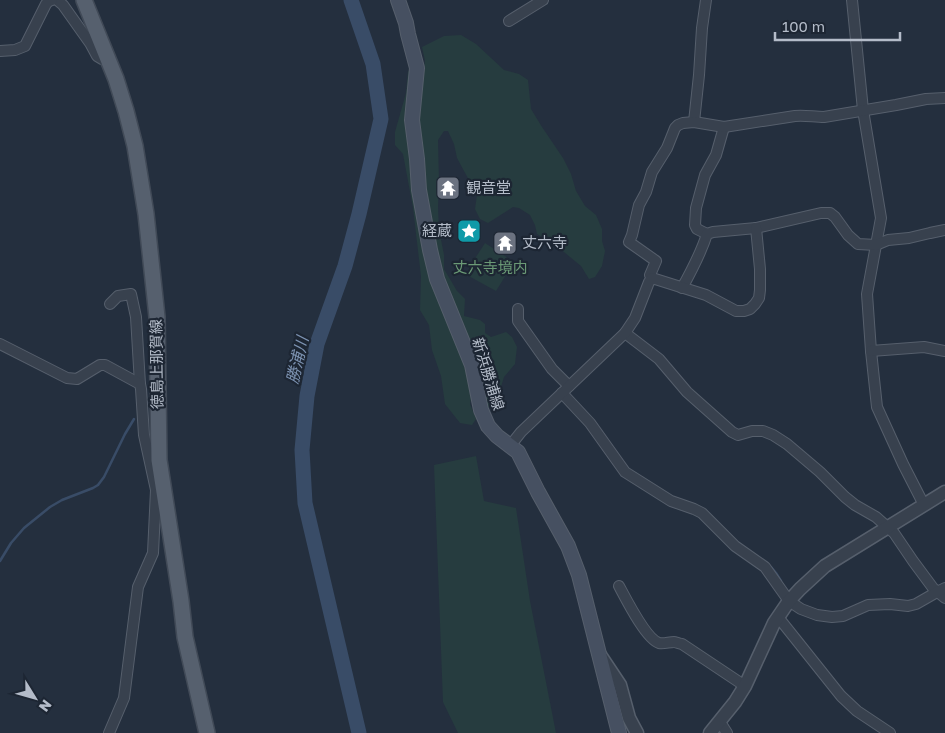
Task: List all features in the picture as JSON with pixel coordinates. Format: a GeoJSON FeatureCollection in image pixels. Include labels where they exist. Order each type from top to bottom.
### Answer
{"type":"FeatureCollection","features":[{"type":"Feature","properties":{"kind":"main road","name":"徳島上那賀線"},"geometry":{"type":"LineString","coordinates":[[84,0],[126,111],[135,146],[146,214],[157,317],[160,489],[181,601],[185,637],[207,733]]}},
{"type":"Feature","properties":{"kind":"main road","name":"新浜勝浦線"},"geometry":{"type":"LineString","coordinates":[[398,0],[406,23],[417,68],[412,120],[419,190],[439,287],[472,365],[480,410],[488,426],[497,436],[518,452],[574,560],[619,733]]}},
{"type":"Feature","properties":{"kind":"street"},"geometry":{"type":"LineString","coordinates":[[0,51],[15,50],[25,46],[46,4],[52,0]]}},
{"type":"Feature","properties":{"kind":"street"},"geometry":{"type":"LineString","coordinates":[[57,0],[80,28],[97,56],[102,59],[107,58]]}},
{"type":"Feature","properties":{"kind":"street"},"geometry":{"type":"LineString","coordinates":[[510,21],[543,0]]}},
{"type":"Feature","properties":{"kind":"street"},"geometry":{"type":"LineString","coordinates":[[694,122],[706,0]]}},
{"type":"Feature","properties":{"kind":"street"},"geometry":{"type":"LineString","coordinates":[[852,0],[863,110],[880,218],[867,294],[877,408],[924,505]]}},
{"type":"Feature","properties":{"kind":"street"},"geometry":{"type":"LineString","coordinates":[[510,446],[521,432],[625,333],[634,318],[652,278],[650,275],[656,261],[629,242],[639,205],[646,192],[652,172],[667,148],[675,128],[683,123],[694,122],[724,127],[805,115],[815,118],[896,106],[926,99],[945,98]]}},
{"type":"Feature","properties":{"kind":"street"},"geometry":{"type":"LineString","coordinates":[[724,127],[716,155],[706,176],[696,208],[695,225],[697,229],[707,234],[756,228],[821,213],[830,213],[835,217],[848,235],[858,244],[876,244],[888,240],[909,238],[945,230]]}},
{"type":"Feature","properties":{"kind":"street"},"geometry":{"type":"LineString","coordinates":[[652,278],[706,296],[736,310],[744,311],[750,309],[759,298],[760,290],[756,228]]}},
{"type":"Feature","properties":{"kind":"street"},"geometry":{"type":"LineString","coordinates":[[682,288],[694,267],[707,234]]}},
{"type":"Feature","properties":{"kind":"street"},"geometry":{"type":"LineString","coordinates":[[109,733],[124,698],[138,587],[153,553],[160,489],[144,435],[136,317],[131,294],[118,296],[110,304]]}},
{"type":"Feature","properties":{"kind":"street"},"geometry":{"type":"LineString","coordinates":[[518,309],[518,321],[624,472],[671,501],[702,513],[735,546],[765,567],[789,601],[801,609],[817,615],[832,617],[843,616],[868,605],[890,604],[908,606],[942,593],[913,561],[888,527],[845,497],[820,472],[787,444],[763,431],[738,434],[732,432],[687,392],[659,358],[625,333]]}},
{"type":"Feature","properties":{"kind":"street"},"geometry":{"type":"LineString","coordinates":[[1,346],[67,378],[77,378],[100,365],[105,365],[140,384]]}},
{"type":"Feature","properties":{"kind":"street"},"geometry":{"type":"LineString","coordinates":[[871,351],[924,348],[945,351]]}},
{"type":"Feature","properties":{"kind":"street"},"geometry":{"type":"LineString","coordinates":[[710,733],[723,727],[734,702],[745,686],[764,642],[778,616],[800,589],[825,566],[945,492]]}},
{"type":"Feature","properties":{"kind":"street"},"geometry":{"type":"LineString","coordinates":[[619,586],[632,612],[650,637],[656,642],[682,644],[745,686]]}},
{"type":"Feature","properties":{"kind":"street"},"geometry":{"type":"LineString","coordinates":[[778,616],[841,696],[857,711],[889,733]]}},
{"type":"Feature","properties":{"kind":"street"},"geometry":{"type":"LineString","coordinates":[[599,654],[620,685],[629,718],[637,733]]}},
{"type":"Feature","properties":{"kind":"green space"},"geometry":{"type":"Polygon","coordinates":[[[461,35],[476,44],[504,70],[519,74],[528,80],[531,109],[563,158],[571,174],[576,191],[585,206],[596,215],[602,229],[602,241],[605,251],[602,266],[595,277],[589,279],[581,266],[553,243],[537,234],[530,215],[519,208],[513,207],[488,223],[480,219],[475,209],[477,195],[457,158],[454,144],[448,131],[444,131],[438,140],[438,207],[444,269],[457,291],[465,299],[464,316],[480,320],[485,324],[485,333],[491,337],[506,332],[512,337],[517,347],[515,364],[504,377],[496,403],[488,408],[485,394],[472,393],[470,404],[476,419],[472,425],[460,423],[445,404],[441,376],[432,350],[429,325],[420,310],[421,276],[413,208],[403,154],[395,145],[395,132],[406,93],[408,71],[422,75],[425,61],[422,47],[444,36],[461,35]]]}},
{"type":"Feature","properties":{"kind":"green space","name":"丈六寺境内"},"geometry":{"type":"Polygon","coordinates":[[[485,243],[514,262],[496,291],[465,274],[485,243]]]}},
{"type":"Feature","properties":{"kind":"green space"},"geometry":{"type":"Polygon","coordinates":[[[476,456],[484,501],[516,508],[530,601],[556,733],[458,733],[443,702],[434,465],[476,456]]]}},
{"type":"Feature","properties":{"kind":"waterway","name":"勝浦川"},"geometry":{"type":"LineString","coordinates":[[351,0],[373,64],[381,119],[345,266],[317,344],[307,396],[302,450],[305,503],[359,733]]}},
{"type":"Feature","properties":{"kind":"waterway"},"geometry":{"type":"LineString","coordinates":[[0,561],[11,543],[24,528],[50,507],[98,485],[134,419]]}},
{"type":"Feature","properties":{"kind":"waterway"},"geometry":{"type":"LineString","coordinates":[[771,567],[781,581]]}},
{"type":"Feature","properties":{"kind":"place","name":"観音堂"},"geometry":{"type":"Point","coordinates":[448,188]}},
{"type":"Feature","properties":{"kind":"place","name":"経蔵"},"geometry":{"type":"Point","coordinates":[469,231]}},
{"type":"Feature","properties":{"kind":"place","name":"丈六寺"},"geometry":{"type":"Point","coordinates":[505,243]}}]}
